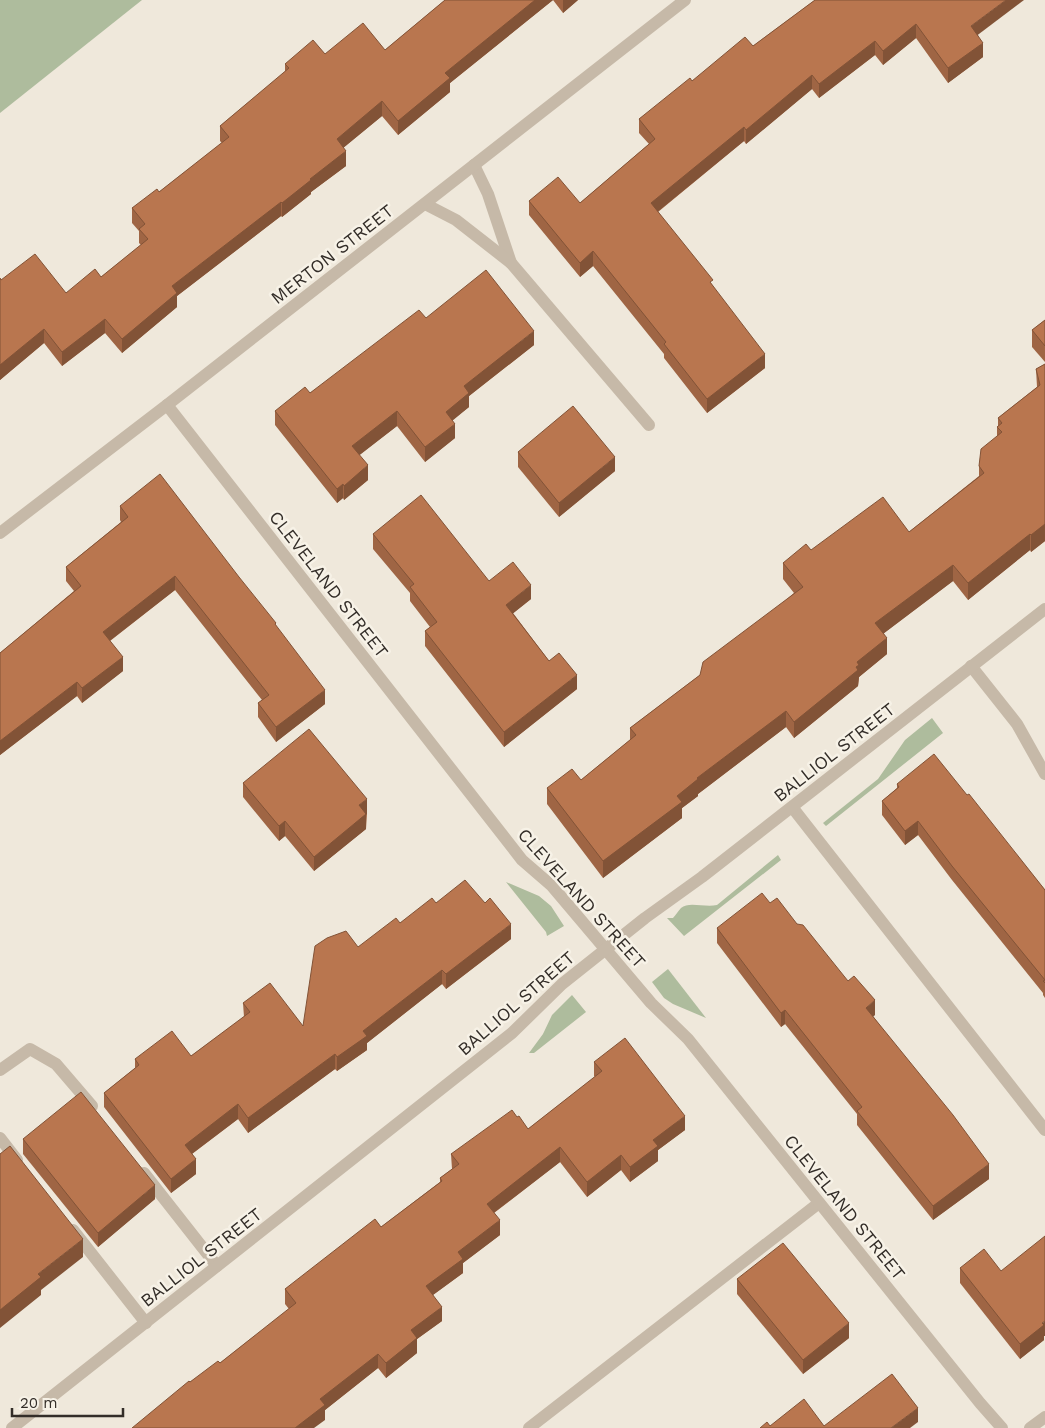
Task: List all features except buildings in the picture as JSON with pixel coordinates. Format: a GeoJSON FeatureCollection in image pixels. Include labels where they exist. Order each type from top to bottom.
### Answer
{"type":"FeatureCollection","features":[{"type":"Feature","properties":{"kind":"street","name":"MERTON STREET"},"geometry":{"type":"LineString","coordinates":[[0,533],[167,405],[685,0]]}},
{"type":"Feature","properties":{"kind":"street"},"geometry":{"type":"LineString","coordinates":[[474,165],[488,194],[511,263]]}},
{"type":"Feature","properties":{"kind":"street"},"geometry":{"type":"LineString","coordinates":[[425,204],[456,220],[511,263],[650,425]]}},
{"type":"Feature","properties":{"kind":"street","name":"CLEVELAND STREET"},"geometry":{"type":"LineString","coordinates":[[167,405],[522,860],[552,886],[651,1003],[688,1039],[1002,1428]]}},
{"type":"Feature","properties":{"kind":"street","name":"BALLIOL STREET"},"geometry":{"type":"LineString","coordinates":[[12,1428],[512,1034],[562,984],[645,918],[702,877],[1045,609]]}},
{"type":"Feature","properties":{"kind":"street"},"geometry":{"type":"LineString","coordinates":[[971,666],[1017,724],[1045,774]]}},
{"type":"Feature","properties":{"kind":"street"},"geometry":{"type":"LineString","coordinates":[[792,807],[1045,1130]]}},
{"type":"Feature","properties":{"kind":"street"},"geometry":{"type":"LineString","coordinates":[[0,1070],[30,1049],[56,1064],[98,1114]]}},
{"type":"Feature","properties":{"kind":"street"},"geometry":{"type":"LineString","coordinates":[[0,1138],[24,1169]]}},
{"type":"Feature","properties":{"kind":"street"},"geometry":{"type":"LineString","coordinates":[[134,1159],[217,1266]]}},
{"type":"Feature","properties":{"kind":"street"},"geometry":{"type":"LineString","coordinates":[[529,1428],[819,1203]]}},
{"type":"Feature","properties":{"kind":"street"},"geometry":{"type":"LineString","coordinates":[[66,1222],[146,1323]]}},
{"type":"Feature","properties":{"kind":"street"},"geometry":{"type":"LineString","coordinates":[[1030,1428],[1045,1416]]}},
{"type":"Feature","properties":{"kind":"green space"},"geometry":{"type":"Polygon","coordinates":[[[0,0],[142,0],[0,113],[0,0]]]}},
{"type":"Feature","properties":{"kind":"green space"},"geometry":{"type":"Polygon","coordinates":[[[932,718],[943,733],[826,826],[823,823],[878,779],[905,740],[932,718]]]}},
{"type":"Feature","properties":{"kind":"green space"},"geometry":{"type":"Polygon","coordinates":[[[778,855],[781,860],[684,936],[667,918],[673,918],[684,906],[717,905],[778,855]]]}},
{"type":"Feature","properties":{"kind":"green space"},"geometry":{"type":"Polygon","coordinates":[[[506,882],[539,896],[551,906],[564,926],[547,936],[546,932],[506,882]]]}},
{"type":"Feature","properties":{"kind":"green space"},"geometry":{"type":"Polygon","coordinates":[[[668,969],[706,1018],[673,1004],[664,998],[652,982],[668,969]]]}},
{"type":"Feature","properties":{"kind":"green space"},"geometry":{"type":"Polygon","coordinates":[[[572,995],[586,1012],[534,1053],[529,1053],[543,1034],[552,1015],[572,995]]]}}]}
